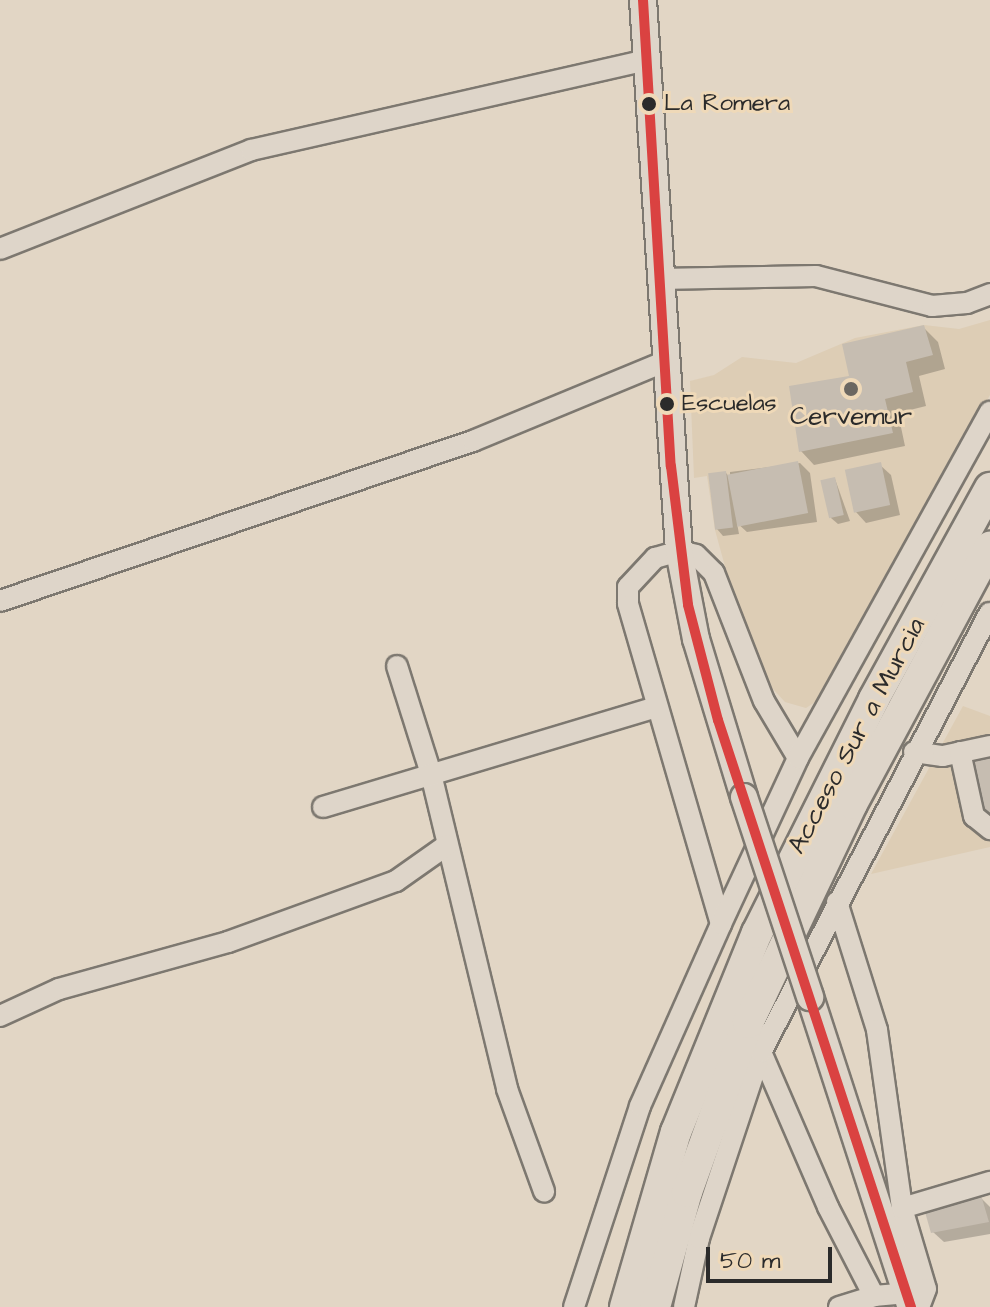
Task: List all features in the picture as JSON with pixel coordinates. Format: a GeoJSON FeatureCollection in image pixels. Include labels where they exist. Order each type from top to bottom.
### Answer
{"type":"FeatureCollection","features":[{"type":"Feature","properties":{"kind":"highway","name":"Acceso Sur a Murcia"},"geometry":{"type":"LineString","coordinates":[[625,1307],[676,1132],[757,933],[874,699],[990,488]]}},
{"type":"Feature","properties":{"kind":"highway","name":"Acceso Sur a Murcia"},"geometry":{"type":"LineString","coordinates":[[655,1307],[687,1192],[748,1023],[846,816],[990,547]]}},
{"type":"Feature","properties":{"kind":"main road"},"geometry":{"type":"LineString","coordinates":[[643,0],[664,362],[679,551],[696,639],[744,797],[912,1302]]}},
{"type":"Feature","properties":{"kind":"street"},"geometry":{"type":"LineString","coordinates":[[0,249],[251,150],[646,60]]}},
{"type":"Feature","properties":{"kind":"street"},"geometry":{"type":"LineString","coordinates":[[659,279],[816,276],[932,306],[967,303],[990,294]]}},
{"type":"Feature","properties":{"kind":"street"},"geometry":{"type":"LineString","coordinates":[[0,601],[459,446],[664,362]]}},
{"type":"Feature","properties":{"kind":"street"},"geometry":{"type":"LineString","coordinates":[[574,1307],[640,1106],[798,758],[990,412]]}},
{"type":"Feature","properties":{"kind":"street"},"geometry":{"type":"LineString","coordinates":[[721,924],[657,707],[628,587],[655,558],[679,551],[696,555],[714,573],[764,701],[798,758]]}},
{"type":"Feature","properties":{"kind":"street"},"geometry":{"type":"LineString","coordinates":[[684,1307],[699,1238],[761,1052],[914,752],[990,613]]}},
{"type":"Feature","properties":{"kind":"street"},"geometry":{"type":"LineString","coordinates":[[397,666],[431,774],[507,1089],[544,1191]]}},
{"type":"Feature","properties":{"kind":"street"},"geometry":{"type":"LineString","coordinates":[[323,807],[657,707]]}},
{"type":"Feature","properties":{"kind":"street"},"geometry":{"type":"LineString","coordinates":[[914,752],[960,752],[990,746]]}},
{"type":"Feature","properties":{"kind":"street"},"geometry":{"type":"LineString","coordinates":[[960,752],[974,816],[990,829]]}},
{"type":"Feature","properties":{"kind":"street"},"geometry":{"type":"LineString","coordinates":[[0,1016],[59,989],[228,942],[370,891],[396,881],[447,845]]}},
{"type":"Feature","properties":{"kind":"street"},"geometry":{"type":"LineString","coordinates":[[837,902],[877,1030],[902,1208],[926,1289],[912,1302],[874,1296],[839,1307]]}},
{"type":"Feature","properties":{"kind":"street"},"geometry":{"type":"LineString","coordinates":[[761,1052],[828,1207],[874,1296]]}},
{"type":"Feature","properties":{"kind":"street"},"geometry":{"type":"LineString","coordinates":[[902,1208],[990,1182]]}},
{"type":"Feature","properties":{"kind":"shaded area"},"geometry":{"type":"Polygon","coordinates":[[[990,320],[990,395],[824,696],[806,708],[785,702],[772,688],[735,603],[715,530],[707,476],[694,478],[690,381],[714,375],[742,357],[796,363],[855,338],[924,325],[959,329],[990,320]]]}},
{"type":"Feature","properties":{"kind":"shaded area"},"geometry":{"type":"Polygon","coordinates":[[[963,706],[990,716],[990,847],[871,874],[963,706]]]}},
{"type":"Feature","properties":{"kind":"building","name":"Cervemur"},"geometry":{"type":"Polygon","coordinates":[[[924,325],[933,355],[906,362],[913,392],[885,399],[893,433],[799,452],[789,386],[849,376],[842,344],[924,325]]]}},
{"type":"Feature","properties":{"kind":"building"},"geometry":{"type":"Polygon","coordinates":[[[798,461],[808,513],[737,527],[727,475],[798,461]]]}},
{"type":"Feature","properties":{"kind":"building"},"geometry":{"type":"Polygon","coordinates":[[[881,462],[890,505],[854,513],[845,470],[881,462]]]}},
{"type":"Feature","properties":{"kind":"building"},"geometry":{"type":"Polygon","coordinates":[[[726,471],[733,528],[715,530],[708,473],[726,471]]]}},
{"type":"Feature","properties":{"kind":"building"},"geometry":{"type":"Polygon","coordinates":[[[835,477],[844,515],[829,518],[820,480],[835,477]]]}},
{"type":"Feature","properties":{"kind":"building"},"geometry":{"type":"Polygon","coordinates":[[[990,758],[990,813],[985,814],[973,762],[990,758]]]}},
{"type":"Feature","properties":{"kind":"building"},"geometry":{"type":"Polygon","coordinates":[[[981,1195],[989,1222],[931,1233],[925,1212],[981,1195]]]}},
{"type":"Feature","properties":{"kind":"transit line"},"geometry":{"type":"LineString","coordinates":[[643,0],[671,466],[688,605],[718,720],[911,1307]]}},
{"type":"Feature","properties":{"kind":"place","name":"La Romera"},"geometry":{"type":"Point","coordinates":[649,104]}},
{"type":"Feature","properties":{"kind":"place","name":"Cervemur"},"geometry":{"type":"Point","coordinates":[851,389]}},
{"type":"Feature","properties":{"kind":"place","name":"Escuelas"},"geometry":{"type":"Point","coordinates":[667,404]}}]}
